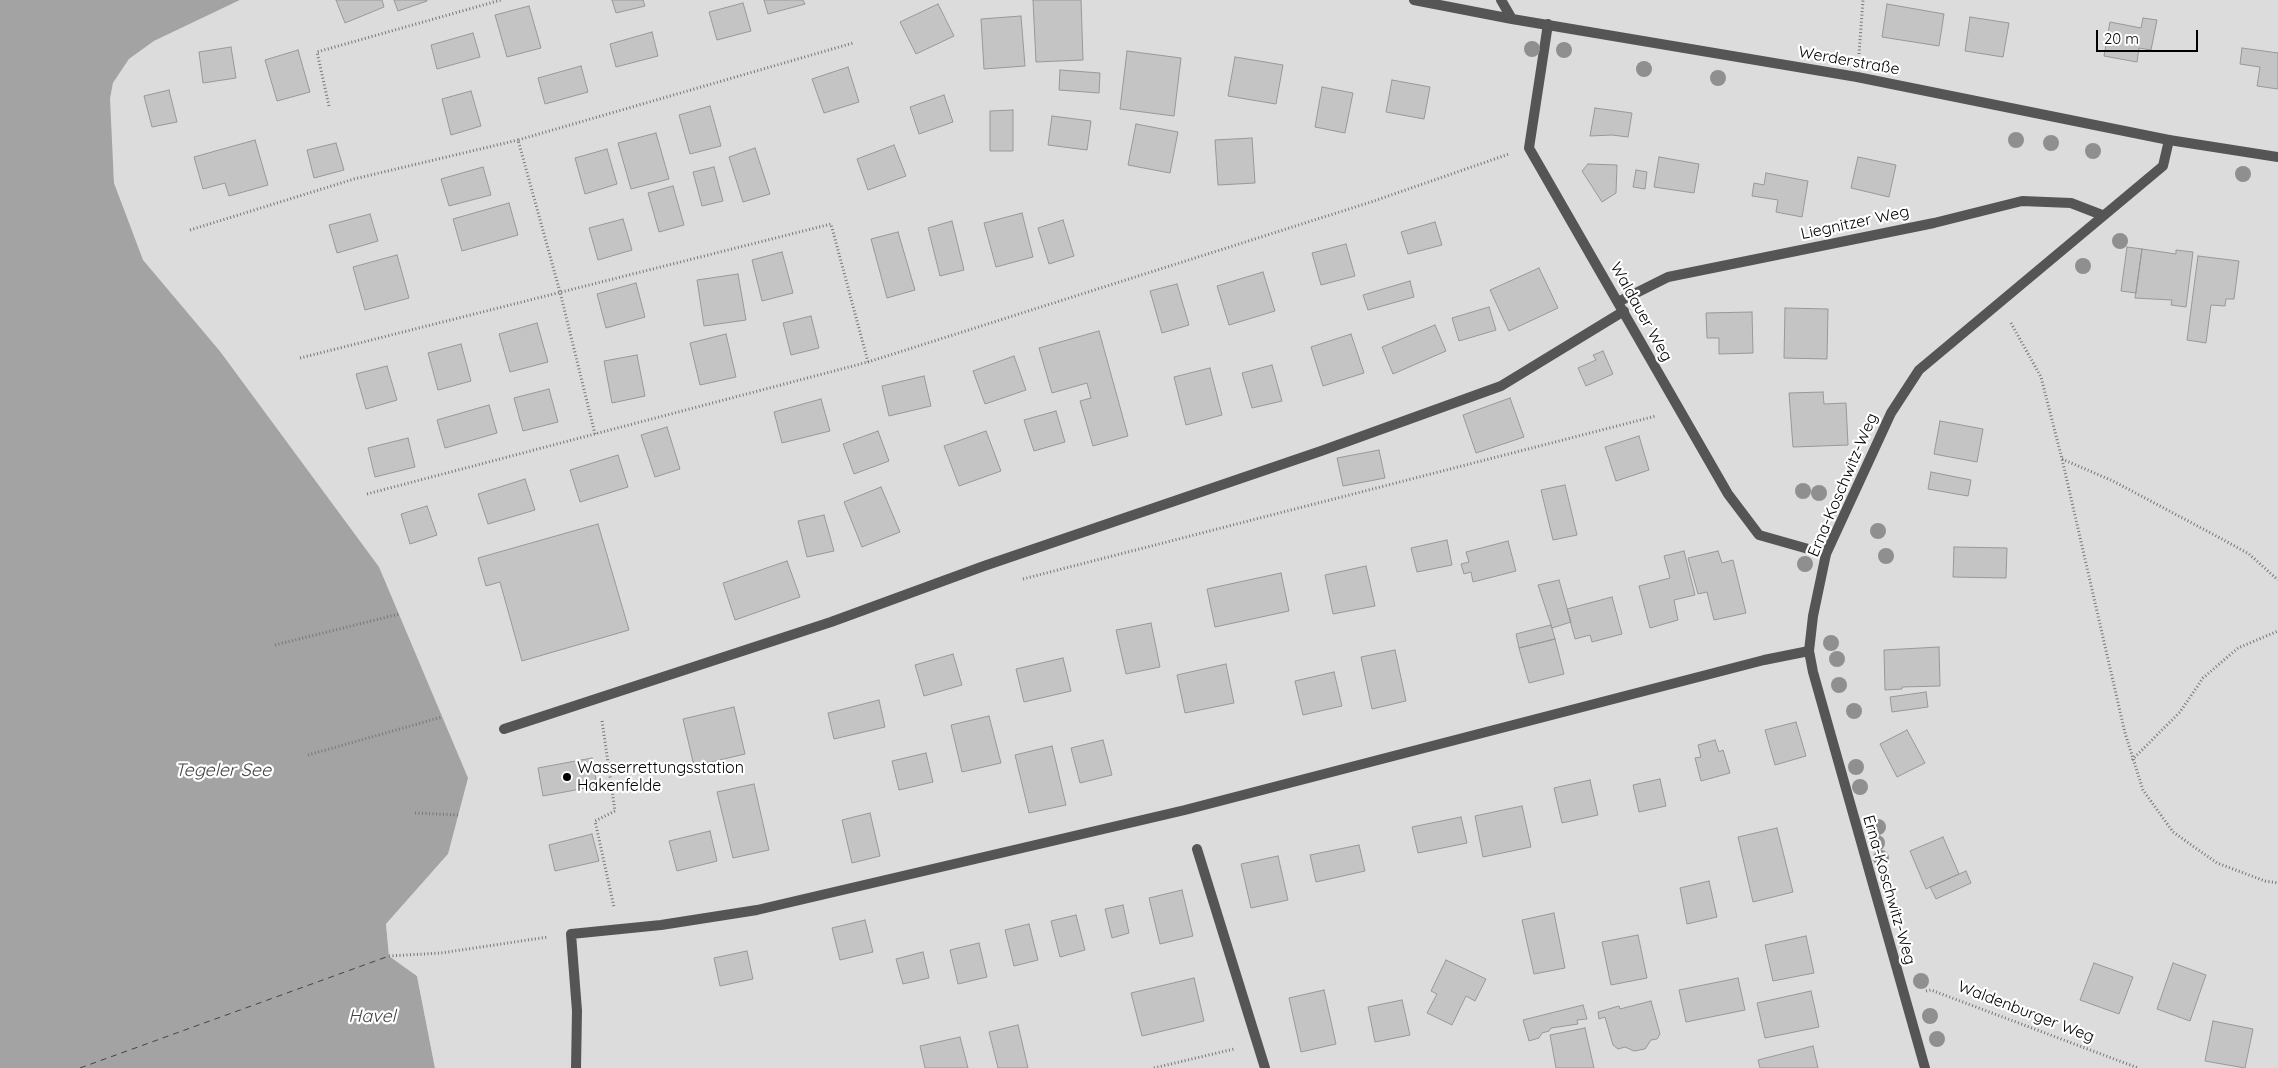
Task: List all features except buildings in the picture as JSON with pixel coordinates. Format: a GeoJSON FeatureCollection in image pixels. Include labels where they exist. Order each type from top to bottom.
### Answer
{"type":"FeatureCollection","features":[{"type":"Feature","properties":{"kind":"street","name":"Werderstraße"},"geometry":{"type":"LineString","coordinates":[[1414,0],[1512,19],[1857,77],[2169,140],[2278,157]]}},
{"type":"Feature","properties":{"kind":"street"},"geometry":{"type":"LineString","coordinates":[[1501,0],[1512,19]]}},
{"type":"Feature","properties":{"kind":"street"},"geometry":{"type":"LineString","coordinates":[[1529,148],[1548,24]]}},
{"type":"Feature","properties":{"kind":"street","name":"Erna-Koschwitz-Weg"},"geometry":{"type":"LineString","coordinates":[[1925,1068],[1832,741],[1809,651],[1813,616],[1826,554],[1890,413],[1919,370],[2162,166],[2169,140]]}},
{"type":"Feature","properties":{"kind":"street","name":"Waldauer Weg"},"geometry":{"type":"LineString","coordinates":[[1529,148],[1728,494],[1759,535],[1826,554]]}},
{"type":"Feature","properties":{"kind":"street","name":"Liegnitzer Weg"},"geometry":{"type":"LineString","coordinates":[[1618,302],[1668,277],[1934,222],[2022,201],[2071,203],[2102,215]]}},
{"type":"Feature","properties":{"kind":"street"},"geometry":{"type":"LineString","coordinates":[[504,729],[830,622],[984,566],[1321,451],[1501,386],[1624,311]]}},
{"type":"Feature","properties":{"kind":"street"},"geometry":{"type":"LineString","coordinates":[[576,1068],[577,1011],[571,934],[620,930],[757,910],[1185,810],[1744,665],[1809,651]]}},
{"type":"Feature","properties":{"kind":"street"},"geometry":{"type":"LineString","coordinates":[[1197,849],[1265,1068]]}},
{"type":"Feature","properties":{"kind":"path"},"geometry":{"type":"LineString","coordinates":[[329,106],[317,52],[501,0]]}},
{"type":"Feature","properties":{"kind":"path"},"geometry":{"type":"LineString","coordinates":[[1857,77],[1863,0]]}},
{"type":"Feature","properties":{"kind":"path"},"geometry":{"type":"LineString","coordinates":[[190,230],[354,179],[518,140],[853,44]]}},
{"type":"Feature","properties":{"kind":"path"},"geometry":{"type":"LineString","coordinates":[[518,140],[560,292],[595,434]]}},
{"type":"Feature","properties":{"kind":"path"},"geometry":{"type":"LineString","coordinates":[[367,494],[868,362],[1371,202],[1529,148]]}},
{"type":"Feature","properties":{"kind":"path"},"geometry":{"type":"LineString","coordinates":[[300,358],[831,224],[868,362]]}},
{"type":"Feature","properties":{"kind":"path"},"geometry":{"type":"LineString","coordinates":[[1999,302],[2041,377],[2132,760],[2143,790],[2173,832],[2217,863],[2265,881],[2278,883]]}},
{"type":"Feature","properties":{"kind":"path"},"geometry":{"type":"LineString","coordinates":[[1021,580],[1679,410]]}},
{"type":"Feature","properties":{"kind":"path"},"geometry":{"type":"LineString","coordinates":[[2062,459],[2113,481],[2249,554],[2278,580]]}},
{"type":"Feature","properties":{"kind":"path"},"geometry":{"type":"LineString","coordinates":[[275,645],[399,614]]}},
{"type":"Feature","properties":{"kind":"path"},"geometry":{"type":"LineString","coordinates":[[2132,760],[2180,712],[2203,678],[2238,648],[2278,631]]}},
{"type":"Feature","properties":{"kind":"path"},"geometry":{"type":"LineString","coordinates":[[599,698],[615,811],[595,821],[620,930]]}},
{"type":"Feature","properties":{"kind":"path"},"geometry":{"type":"LineString","coordinates":[[308,755],[442,717]]}},
{"type":"Feature","properties":{"kind":"path"},"geometry":{"type":"LineString","coordinates":[[415,814],[458,815]]}},
{"type":"Feature","properties":{"kind":"path"},"geometry":{"type":"LineString","coordinates":[[389,956],[441,953],[571,934]]}},
{"type":"Feature","properties":{"kind":"path","name":"Waldenburger Weg"},"geometry":{"type":"LineString","coordinates":[[1903,995],[1931,990],[2138,1068]]}},
{"type":"Feature","properties":{"kind":"path"},"geometry":{"type":"LineString","coordinates":[[1154,1068],[1257,1044]]}},
{"type":"Feature","properties":{"kind":"shaded area"},"geometry":{"type":"Polygon","coordinates":[[[240,0],[2278,0],[2278,1068],[435,1068],[417,976],[389,956],[386,924],[448,854],[219,350],[142,260],[114,183],[110,99],[113,83],[129,59],[154,41],[240,0]]]}},
{"type":"Feature","properties":{"kind":"water","name":"Tegeler See"},"geometry":{"type":"Polygon","coordinates":[[[0,0],[240,0],[154,41],[129,59],[113,83],[110,99],[114,183],[143,260],[219,350],[379,567],[468,778],[448,854],[386,924],[389,956],[417,976],[435,1068],[0,1068],[0,0]]]}},
{"type":"Feature","properties":{"kind":"ferry route"},"geometry":{"type":"LineString","coordinates":[[80,1068],[389,956]]}},
{"type":"Feature","properties":{"kind":"place","name":"Wasserrettungsstation Hakenfelde"},"geometry":{"type":"Point","coordinates":[567,777]}},
{"type":"Feature","properties":{"kind":"water label","name":"Havel"},"geometry":{"type":"Point","coordinates":[372,1017]}}]}
